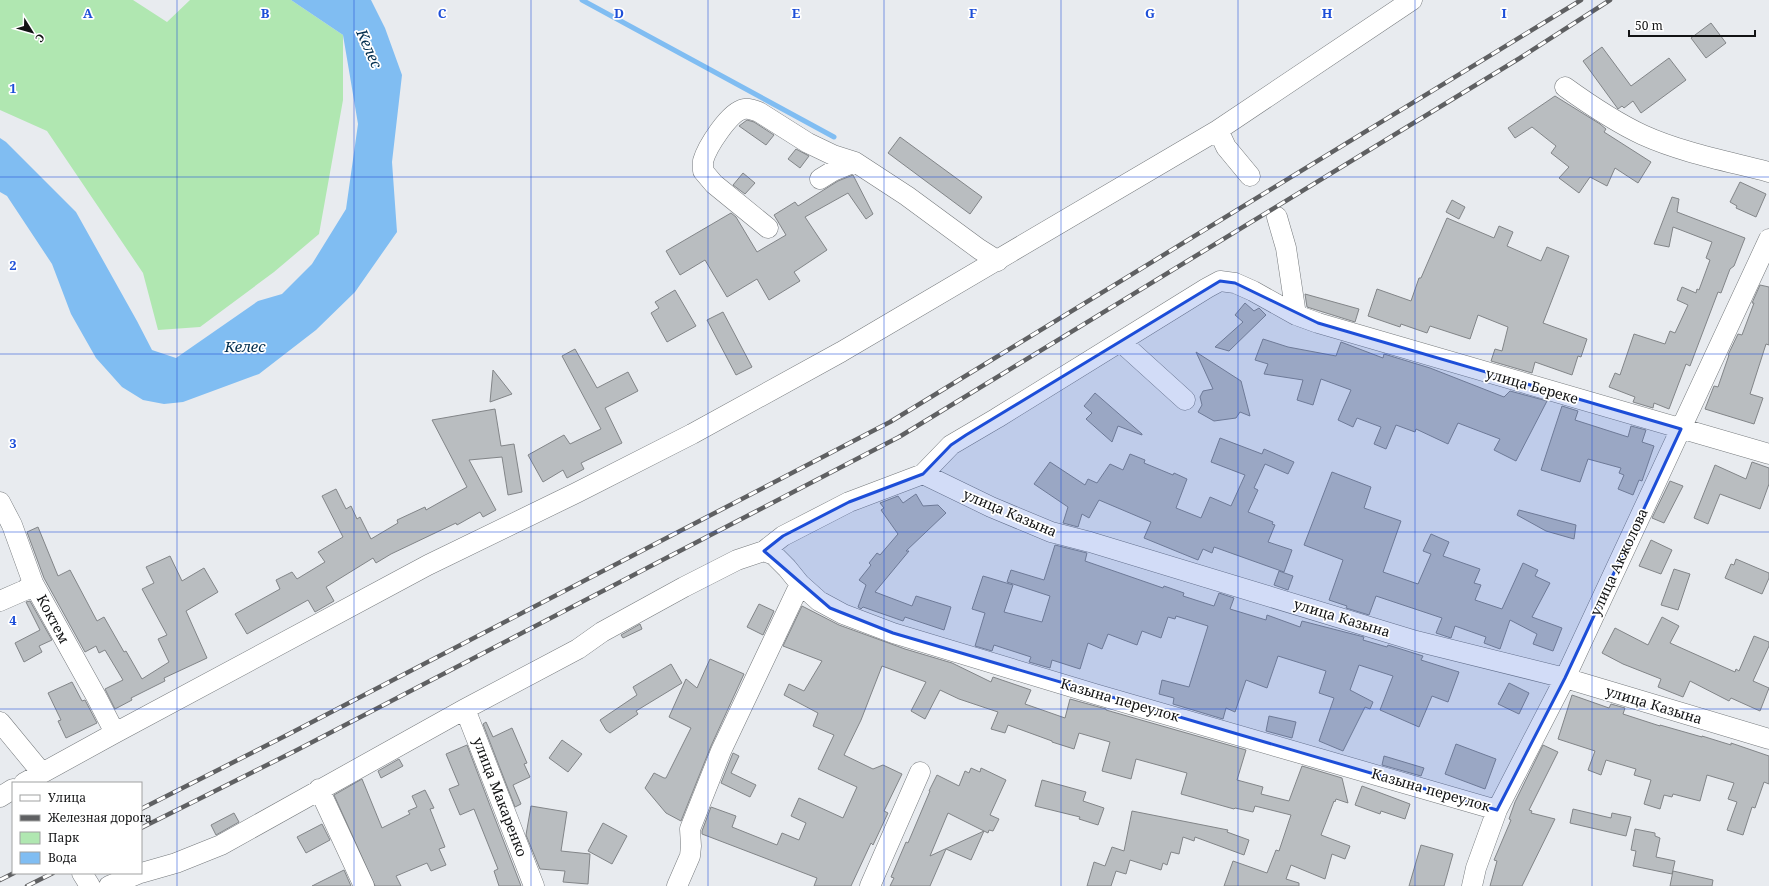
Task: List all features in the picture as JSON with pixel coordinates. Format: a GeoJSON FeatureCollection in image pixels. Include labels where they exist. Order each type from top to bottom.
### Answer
{"type":"FeatureCollection","features":[{"type":"Feature","properties":{"kind":"street"},"geometry":{"type":"LineString","coordinates":[[0,722],[27,782],[114,732],[428,565],[576,493],[692,434],[841,352],[998,261],[1218,130],[1412,0]]}},
{"type":"Feature","properties":{"kind":"street"},"geometry":{"type":"LineString","coordinates":[[1565,87],[1603,113],[1644,135],[1677,148],[1769,172]]}},
{"type":"Feature","properties":{"kind":"street"},"geometry":{"type":"LineString","coordinates":[[768,228],[714,184],[703,170],[703,161],[719,130],[735,114],[744,109],[752,109],[808,143],[832,155],[855,162],[907,196],[979,249],[998,261]]}},
{"type":"Feature","properties":{"kind":"street"},"geometry":{"type":"LineString","coordinates":[[1218,130],[1226,147],[1250,176]]}},
{"type":"Feature","properties":{"kind":"street"},"geometry":{"type":"LineString","coordinates":[[820,179],[833,171],[855,162]]}},
{"type":"Feature","properties":{"kind":"street"},"geometry":{"type":"LineString","coordinates":[[1277,217],[1286,248],[1296,315]]}},
{"type":"Feature","properties":{"kind":"street","name":"улица Акжолова"},"geometry":{"type":"LineString","coordinates":[[1472,886],[1476,868],[1497,810],[1565,678],[1769,239]]}},
{"type":"Feature","properties":{"kind":"street","name":"улица Береке"},"geometry":{"type":"LineString","coordinates":[[923,474],[951,445],[1121,342],[1206,288],[1220,281],[1235,283],[1296,315],[1318,323],[1769,454]]}},
{"type":"Feature","properties":{"kind":"street"},"geometry":{"type":"LineString","coordinates":[[1121,342],[1184,400]]}},
{"type":"Feature","properties":{"kind":"street"},"geometry":{"type":"LineString","coordinates":[[142,872],[176,863],[222,845],[319,789],[397,749],[465,709],[554,662],[602,632],[684,587],[737,560],[764,551],[783,536],[849,502],[923,474]]}},
{"type":"Feature","properties":{"kind":"street","name":"улица Казына"},"geometry":{"type":"LineString","coordinates":[[923,474],[991,507],[1051,532],[1090,542],[1416,641],[1565,678],[1769,739]]}},
{"type":"Feature","properties":{"kind":"street","name":"Коктем"},"geometry":{"type":"LineString","coordinates":[[0,502],[12,525],[33,583],[72,656],[97,698],[114,732]]}},
{"type":"Feature","properties":{"kind":"street","name":"Казына переулок"},"geometry":{"type":"LineString","coordinates":[[764,551],[774,556],[787,568],[800,584],[819,601],[843,614],[893,633],[1095,694],[1497,810]]}},
{"type":"Feature","properties":{"kind":"street"},"geometry":{"type":"LineString","coordinates":[[0,601],[25,590],[33,583]]}},
{"type":"Feature","properties":{"kind":"street"},"geometry":{"type":"LineString","coordinates":[[676,886],[690,856],[690,829],[721,751],[800,584]]}},
{"type":"Feature","properties":{"kind":"street","name":"улица Макаренко"},"geometry":{"type":"LineString","coordinates":[[465,709],[534,886]]}},
{"type":"Feature","properties":{"kind":"street"},"geometry":{"type":"LineString","coordinates":[[870,886],[920,772]]}},
{"type":"Feature","properties":{"kind":"street"},"geometry":{"type":"LineString","coordinates":[[319,789],[364,886]]}},
{"type":"Feature","properties":{"kind":"street"},"geometry":{"type":"LineString","coordinates":[[0,797],[12,790]]}},
{"type":"Feature","properties":{"kind":"street"},"geometry":{"type":"LineString","coordinates":[[83,874],[90,886]]}},
{"type":"Feature","properties":{"kind":"street"},"geometry":{"type":"LineString","coordinates":[[109,886],[138,874]]}},
{"type":"Feature","properties":{"kind":"highlighted area"},"geometry":{"type":"Polygon","coordinates":[[[1220,281],[1235,283],[1318,323],[1681,429],[1565,678],[1497,810],[893,633],[830,608],[764,551],[783,536],[849,502],[923,474],[951,445],[966,435],[1220,281]]]}},
{"type":"Feature","properties":{"kind":"green space"},"geometry":{"type":"Polygon","coordinates":[[[0,0],[133,0],[167,22],[190,0],[291,0],[343,35],[343,100],[319,234],[274,272],[200,327],[158,330],[143,273],[47,131],[0,110],[0,0]]]}},
{"type":"Feature","properties":{"kind":"water","name":"Келес"},"geometry":{"type":"Polygon","coordinates":[[[291,0],[371,0],[385,28],[402,75],[392,162],[397,232],[355,292],[316,330],[259,374],[183,402],[164,404],[143,400],[122,387],[96,358],[71,314],[52,264],[7,196],[0,192],[0,138],[6,142],[76,212],[152,350],[176,358],[258,301],[282,294],[312,264],[346,209],[358,124],[343,35],[291,0]]]}},
{"type":"Feature","properties":{"kind":"building"},"geometry":{"type":"Polygon","coordinates":[[[1711,23],[1726,43],[1706,58],[1691,38],[1711,23]]]}},
{"type":"Feature","properties":{"kind":"building"},"geometry":{"type":"Polygon","coordinates":[[[1602,47],[1631,86],[1669,58],[1686,80],[1641,113],[1633,101],[1624,108],[1622,106],[1618,109],[1583,61],[1602,47]]]}},
{"type":"Feature","properties":{"kind":"building"},"geometry":{"type":"Polygon","coordinates":[[[1555,96],[1600,124],[1606,129],[1604,132],[1651,162],[1638,183],[1615,168],[1607,186],[1590,177],[1579,193],[1559,178],[1569,167],[1551,153],[1556,146],[1532,127],[1515,138],[1508,128],[1555,96]]]}},
{"type":"Feature","properties":{"kind":"building"},"geometry":{"type":"Polygon","coordinates":[[[747,120],[754,122],[774,135],[766,145],[739,126],[747,120]]]}},
{"type":"Feature","properties":{"kind":"building"},"geometry":{"type":"Polygon","coordinates":[[[900,137],[982,197],[970,214],[888,153],[900,137]]]}},
{"type":"Feature","properties":{"kind":"building"},"geometry":{"type":"Polygon","coordinates":[[[796,149],[809,156],[800,168],[788,159],[796,149]]]}},
{"type":"Feature","properties":{"kind":"building"},"geometry":{"type":"Polygon","coordinates":[[[743,173],[755,183],[745,194],[733,185],[743,173]]]}},
{"type":"Feature","properties":{"kind":"building"},"geometry":{"type":"Polygon","coordinates":[[[853,175],[873,214],[866,219],[848,193],[805,217],[827,250],[794,272],[800,281],[769,300],[757,279],[727,297],[705,260],[680,275],[666,251],[731,213],[736,217],[757,252],[786,235],[774,215],[795,202],[798,206],[838,181],[853,175]]]}},
{"type":"Feature","properties":{"kind":"building"},"geometry":{"type":"Polygon","coordinates":[[[1740,182],[1766,194],[1756,217],[1736,208],[1737,206],[1730,202],[1740,182]]]}},
{"type":"Feature","properties":{"kind":"building"},"geometry":{"type":"Polygon","coordinates":[[[1672,197],[1679,199],[1677,212],[1745,238],[1734,266],[1730,269],[1721,293],[1718,292],[1690,366],[1686,364],[1669,409],[1654,403],[1653,408],[1633,402],[1635,397],[1609,387],[1615,373],[1620,375],[1634,334],[1665,344],[1670,331],[1675,333],[1688,305],[1677,300],[1682,287],[1696,293],[1697,289],[1699,290],[1710,260],[1706,258],[1712,242],[1673,227],[1669,247],[1654,244],[1672,197]]]}},
{"type":"Feature","properties":{"kind":"building"},"geometry":{"type":"Polygon","coordinates":[[[1452,200],[1465,207],[1459,219],[1446,212],[1452,200]]]}},
{"type":"Feature","properties":{"kind":"building"},"geometry":{"type":"Polygon","coordinates":[[[1447,218],[1494,238],[1499,226],[1513,232],[1507,246],[1541,261],[1547,247],[1569,256],[1543,323],[1587,339],[1581,357],[1578,356],[1572,375],[1535,362],[1532,373],[1491,361],[1495,349],[1502,351],[1508,327],[1478,315],[1470,339],[1430,326],[1427,333],[1401,324],[1400,327],[1368,316],[1377,289],[1411,301],[1419,278],[1421,278],[1447,218]]]}},
{"type":"Feature","properties":{"kind":"building"},"geometry":{"type":"Polygon","coordinates":[[[1760,285],[1769,287],[1769,345],[1766,344],[1750,394],[1763,398],[1754,424],[1705,409],[1714,386],[1718,387],[1728,355],[1738,334],[1742,335],[1754,303],[1752,303],[1760,285]]]}},
{"type":"Feature","properties":{"kind":"building"},"geometry":{"type":"Polygon","coordinates":[[[675,290],[696,326],[667,342],[651,313],[659,308],[655,302],[675,290]]]}},
{"type":"Feature","properties":{"kind":"building"},"geometry":{"type":"Polygon","coordinates":[[[1305,294],[1359,309],[1355,322],[1307,307],[1305,294]]]}},
{"type":"Feature","properties":{"kind":"building"},"geometry":{"type":"Polygon","coordinates":[[[1245,303],[1254,311],[1259,308],[1266,315],[1229,351],[1215,347],[1243,322],[1235,315],[1245,303]]]}},
{"type":"Feature","properties":{"kind":"building"},"geometry":{"type":"Polygon","coordinates":[[[723,312],[752,367],[736,375],[707,320],[723,312]]]}},
{"type":"Feature","properties":{"kind":"building"},"geometry":{"type":"Polygon","coordinates":[[[1263,339],[1288,347],[1336,356],[1341,342],[1383,358],[1384,354],[1430,368],[1504,397],[1510,391],[1547,401],[1516,461],[1494,450],[1500,439],[1458,423],[1448,444],[1416,429],[1415,432],[1396,425],[1386,449],[1374,444],[1381,427],[1357,418],[1353,427],[1338,420],[1351,390],[1321,379],[1313,405],[1297,400],[1303,380],[1264,374],[1268,364],[1255,360],[1263,339]]]}},
{"type":"Feature","properties":{"kind":"building"},"geometry":{"type":"Polygon","coordinates":[[[575,349],[597,388],[628,372],[638,391],[605,408],[622,443],[581,463],[584,469],[567,478],[563,470],[543,482],[528,455],[564,435],[570,444],[601,429],[562,356],[575,349]]]}},
{"type":"Feature","properties":{"kind":"building"},"geometry":{"type":"Polygon","coordinates":[[[1196,352],[1241,381],[1250,416],[1240,412],[1236,418],[1214,421],[1198,412],[1202,405],[1200,397],[1203,391],[1213,389],[1196,352]]]}},
{"type":"Feature","properties":{"kind":"building"},"geometry":{"type":"Polygon","coordinates":[[[493,370],[512,394],[490,402],[493,370]]]}},
{"type":"Feature","properties":{"kind":"building"},"geometry":{"type":"Polygon","coordinates":[[[1095,393],[1142,435],[1118,426],[1112,442],[1086,419],[1092,413],[1084,406],[1095,393]]]}},
{"type":"Feature","properties":{"kind":"building"},"geometry":{"type":"Polygon","coordinates":[[[1562,406],[1578,411],[1575,420],[1628,437],[1631,426],[1646,430],[1642,442],[1654,446],[1642,481],[1639,480],[1633,495],[1618,489],[1624,475],[1619,473],[1621,468],[1588,459],[1580,482],[1541,470],[1562,406]]]}},
{"type":"Feature","properties":{"kind":"building"},"geometry":{"type":"Polygon","coordinates":[[[495,409],[501,446],[514,444],[522,492],[508,495],[502,457],[469,460],[496,510],[483,517],[480,512],[457,525],[456,523],[391,554],[376,563],[373,558],[326,587],[334,601],[315,612],[308,600],[247,634],[235,614],[280,589],[276,580],[292,572],[297,579],[325,562],[318,552],[343,537],[322,496],[336,489],[346,509],[351,506],[357,519],[360,517],[371,539],[398,523],[397,520],[425,507],[426,510],[467,487],[432,420],[495,409]]]}},
{"type":"Feature","properties":{"kind":"building"},"geometry":{"type":"Polygon","coordinates":[[[1220,438],[1262,454],[1264,449],[1294,462],[1288,474],[1265,464],[1254,488],[1258,490],[1248,512],[1273,522],[1272,524],[1275,525],[1268,542],[1292,550],[1284,572],[1214,547],[1212,553],[1203,549],[1198,560],[1144,538],[1151,522],[1099,500],[1089,518],[1082,514],[1078,527],[1063,523],[1068,507],[1034,484],[1050,462],[1085,485],[1088,479],[1097,483],[1110,464],[1123,470],[1130,454],[1145,460],[1144,463],[1187,479],[1176,508],[1201,518],[1210,497],[1231,506],[1245,475],[1211,462],[1220,438]]]}},
{"type":"Feature","properties":{"kind":"building"},"geometry":{"type":"Polygon","coordinates":[[[1752,462],[1769,468],[1769,484],[1760,509],[1720,494],[1708,524],[1694,518],[1715,465],[1746,479],[1752,462]]]}},
{"type":"Feature","properties":{"kind":"building"},"geometry":{"type":"Polygon","coordinates":[[[1332,472],[1371,487],[1364,508],[1401,521],[1383,572],[1418,584],[1431,554],[1423,551],[1431,534],[1449,542],[1443,556],[1480,569],[1474,583],[1481,585],[1475,600],[1502,609],[1523,563],[1538,570],[1535,576],[1550,583],[1532,617],[1562,628],[1553,651],[1533,644],[1537,634],[1510,620],[1500,649],[1484,643],[1486,637],[1455,626],[1451,638],[1436,633],[1442,618],[1376,596],[1369,615],[1346,608],[1347,606],[1329,600],[1343,560],[1304,545],[1332,472]]]}},
{"type":"Feature","properties":{"kind":"building"},"geometry":{"type":"Polygon","coordinates":[[[1670,481],[1683,486],[1664,523],[1652,518],[1670,481]]]}},
{"type":"Feature","properties":{"kind":"building"},"geometry":{"type":"Polygon","coordinates":[[[916,494],[923,506],[938,505],[946,513],[906,551],[909,551],[875,592],[912,606],[916,596],[951,607],[944,630],[905,617],[903,621],[863,607],[861,609],[858,607],[866,585],[859,580],[871,565],[869,563],[877,553],[880,555],[898,534],[881,510],[884,508],[880,503],[898,496],[903,503],[916,494]]]}},
{"type":"Feature","properties":{"kind":"building"},"geometry":{"type":"Polygon","coordinates":[[[1519,510],[1576,525],[1574,539],[1546,531],[1517,515],[1519,510]]]}},
{"type":"Feature","properties":{"kind":"building"},"geometry":{"type":"Polygon","coordinates":[[[38,527],[58,576],[70,570],[97,621],[104,617],[124,652],[126,651],[142,679],[169,662],[158,639],[167,635],[142,589],[154,583],[146,567],[170,556],[182,581],[204,568],[218,592],[186,611],[207,658],[164,678],[165,681],[131,698],[132,700],[115,709],[105,689],[123,680],[105,650],[99,653],[96,646],[85,652],[44,578],[27,532],[38,527]]]}},
{"type":"Feature","properties":{"kind":"building"},"geometry":{"type":"Polygon","coordinates":[[[1651,540],[1672,550],[1661,574],[1639,566],[1651,540]]]}},
{"type":"Feature","properties":{"kind":"building"},"geometry":{"type":"Polygon","coordinates":[[[1055,545],[1087,553],[1085,561],[1163,588],[1164,586],[1184,593],[1183,596],[1214,606],[1219,593],[1234,598],[1230,609],[1266,620],[1267,615],[1300,627],[1302,621],[1364,637],[1363,640],[1387,647],[1388,645],[1423,656],[1421,660],[1459,672],[1448,702],[1432,696],[1419,727],[1380,710],[1393,676],[1359,665],[1350,690],[1373,702],[1370,709],[1365,707],[1343,751],[1319,741],[1334,698],[1319,693],[1326,671],[1278,656],[1267,688],[1246,680],[1235,712],[1226,708],[1223,719],[1173,704],[1174,698],[1159,694],[1162,680],[1189,687],[1208,626],[1176,616],[1175,619],[1168,617],[1161,638],[1142,631],[1137,645],[1108,634],[1102,649],[1088,643],[1080,669],[1052,660],[1050,668],[1029,662],[1031,657],[994,645],[992,651],[975,646],[985,613],[972,609],[983,576],[1013,585],[1004,612],[1042,622],[1050,596],[1007,582],[1011,570],[1044,580],[1055,545]]]}},
{"type":"Feature","properties":{"kind":"building"},"geometry":{"type":"Polygon","coordinates":[[[1736,559],[1769,573],[1769,578],[1762,594],[1725,578],[1731,564],[1734,565],[1736,559]]]}},
{"type":"Feature","properties":{"kind":"building"},"geometry":{"type":"Polygon","coordinates":[[[1674,569],[1690,574],[1678,610],[1661,605],[1674,569]]]}},
{"type":"Feature","properties":{"kind":"building"},"geometry":{"type":"Polygon","coordinates":[[[1279,571],[1293,576],[1288,590],[1274,585],[1279,571]]]}},
{"type":"Feature","properties":{"kind":"building"},"geometry":{"type":"Polygon","coordinates":[[[30,601],[52,640],[39,646],[42,652],[24,662],[15,643],[40,630],[26,602],[30,601]]]}},
{"type":"Feature","properties":{"kind":"building"},"geometry":{"type":"Polygon","coordinates":[[[759,604],[774,611],[763,635],[747,627],[759,604]]]}},
{"type":"Feature","properties":{"kind":"building"},"geometry":{"type":"Polygon","coordinates":[[[802,606],[839,625],[905,649],[952,663],[991,682],[993,677],[1031,690],[1025,704],[1065,718],[1070,699],[1246,750],[1237,780],[1263,787],[1261,794],[1289,801],[1302,766],[1342,778],[1348,803],[1336,799],[1335,802],[1334,801],[1321,835],[1350,846],[1345,859],[1332,854],[1325,879],[1291,865],[1286,879],[1299,883],[1299,886],[1224,886],[1233,861],[1267,873],[1276,850],[1279,851],[1291,815],[1255,806],[1253,812],[1234,809],[1181,794],[1187,773],[1136,759],[1131,779],[1102,771],[1110,742],[1079,733],[1074,749],[1008,725],[1005,733],[991,729],[998,712],[959,699],[940,690],[925,719],[911,711],[926,682],[882,666],[861,720],[844,755],[873,769],[883,765],[902,774],[884,811],[888,813],[873,845],[871,843],[851,886],[814,886],[817,878],[702,834],[711,807],[736,816],[732,827],[777,845],[782,833],[799,840],[806,823],[791,816],[799,798],[843,818],[857,787],[818,769],[834,735],[813,726],[818,713],[784,695],[789,684],[804,691],[822,661],[783,646],[802,606]]]}},
{"type":"Feature","properties":{"kind":"building"},"geometry":{"type":"Polygon","coordinates":[[[1662,617],[1679,626],[1670,643],[1735,672],[1736,669],[1739,671],[1754,636],[1769,642],[1769,646],[1753,681],[1769,688],[1760,711],[1731,698],[1729,701],[1690,681],[1683,697],[1658,687],[1661,679],[1623,664],[1602,653],[1615,628],[1648,645],[1662,617]]]}},
{"type":"Feature","properties":{"kind":"building"},"geometry":{"type":"Polygon","coordinates":[[[640,624],[642,629],[623,638],[621,635],[640,624]]]}},
{"type":"Feature","properties":{"kind":"building"},"geometry":{"type":"Polygon","coordinates":[[[710,659],[744,674],[711,746],[681,821],[666,813],[645,788],[654,773],[666,778],[691,728],[669,717],[686,679],[697,688],[710,659]]]}},
{"type":"Feature","properties":{"kind":"building"},"geometry":{"type":"Polygon","coordinates":[[[671,664],[682,683],[636,711],[638,714],[610,733],[606,730],[600,720],[637,695],[633,687],[671,664]]]}},
{"type":"Feature","properties":{"kind":"building"},"geometry":{"type":"Polygon","coordinates":[[[72,682],[82,701],[85,700],[97,723],[66,738],[58,721],[61,720],[48,693],[72,682]]]}},
{"type":"Feature","properties":{"kind":"building"},"geometry":{"type":"Polygon","coordinates":[[[1509,683],[1529,693],[1519,714],[1498,704],[1509,683]]]}},
{"type":"Feature","properties":{"kind":"building"},"geometry":{"type":"Polygon","coordinates":[[[1572,695],[1609,708],[1611,704],[1625,708],[1623,714],[1660,726],[1731,745],[1731,743],[1769,756],[1769,784],[1764,782],[1755,808],[1752,807],[1743,835],[1727,830],[1737,802],[1728,799],[1734,783],[1707,775],[1700,801],[1673,794],[1672,797],[1664,795],[1660,809],[1644,804],[1651,780],[1634,775],[1636,769],[1606,760],[1601,775],[1588,770],[1595,751],[1558,739],[1572,695]]]}},
{"type":"Feature","properties":{"kind":"building"},"geometry":{"type":"Polygon","coordinates":[[[1269,716],[1296,722],[1292,738],[1266,731],[1269,716]]]}},
{"type":"Feature","properties":{"kind":"building"},"geometry":{"type":"Polygon","coordinates":[[[486,722],[493,737],[512,728],[527,763],[524,764],[530,777],[513,785],[521,804],[515,807],[483,724],[486,722]]]}},
{"type":"Feature","properties":{"kind":"building"},"geometry":{"type":"Polygon","coordinates":[[[562,740],[582,754],[568,772],[549,758],[562,740]]]}},
{"type":"Feature","properties":{"kind":"building"},"geometry":{"type":"Polygon","coordinates":[[[1456,744],[1496,759],[1485,789],[1445,774],[1456,744]]]}},
{"type":"Feature","properties":{"kind":"building"},"geometry":{"type":"Polygon","coordinates":[[[467,745],[521,886],[499,886],[494,871],[498,869],[474,809],[460,815],[449,789],[459,785],[446,754],[467,745]]]}},
{"type":"Feature","properties":{"kind":"building"},"geometry":{"type":"Polygon","coordinates":[[[1543,745],[1558,752],[1529,810],[1532,811],[1531,813],[1555,819],[1522,886],[1490,886],[1497,861],[1494,860],[1511,820],[1509,819],[1515,802],[1543,745]]]}},
{"type":"Feature","properties":{"kind":"building"},"geometry":{"type":"Polygon","coordinates":[[[733,753],[739,756],[731,773],[756,785],[750,797],[721,783],[733,753]]]}},
{"type":"Feature","properties":{"kind":"building"},"geometry":{"type":"Polygon","coordinates":[[[1384,756],[1424,768],[1421,776],[1382,765],[1384,756]]]}},
{"type":"Feature","properties":{"kind":"building"},"geometry":{"type":"Polygon","coordinates":[[[399,759],[403,766],[381,778],[378,771],[399,759]]]}},
{"type":"Feature","properties":{"kind":"building"},"geometry":{"type":"Polygon","coordinates":[[[971,768],[980,772],[981,768],[1006,780],[990,815],[999,819],[993,831],[989,830],[988,833],[984,831],[971,860],[946,849],[930,886],[890,886],[894,878],[891,877],[906,842],[908,843],[937,775],[959,786],[965,771],[969,773],[971,768]],[[948,813],[930,856],[984,831],[948,813]]]}},
{"type":"Feature","properties":{"kind":"building"},"geometry":{"type":"Polygon","coordinates":[[[362,779],[382,828],[410,814],[408,811],[417,807],[412,796],[425,790],[434,808],[430,809],[445,847],[439,849],[446,865],[431,871],[427,863],[396,876],[401,886],[375,886],[334,795],[362,779]]]}},
{"type":"Feature","properties":{"kind":"building"},"geometry":{"type":"Polygon","coordinates":[[[1042,780],[1086,792],[1083,801],[1104,808],[1098,825],[1079,819],[1080,817],[1035,806],[1042,780]]]}},
{"type":"Feature","properties":{"kind":"building"},"geometry":{"type":"Polygon","coordinates":[[[1362,786],[1410,804],[1405,819],[1381,811],[1380,814],[1355,805],[1362,786]]]}},
{"type":"Feature","properties":{"kind":"building"},"geometry":{"type":"Polygon","coordinates":[[[531,806],[567,812],[561,851],[590,854],[588,884],[563,882],[565,871],[540,869],[526,835],[531,806]]]}},
{"type":"Feature","properties":{"kind":"building"},"geometry":{"type":"Polygon","coordinates":[[[1573,809],[1611,818],[1612,813],[1631,817],[1626,836],[1570,823],[1573,809]]]}},
{"type":"Feature","properties":{"kind":"building"},"geometry":{"type":"Polygon","coordinates":[[[1132,811],[1228,830],[1227,832],[1249,840],[1244,855],[1195,837],[1194,841],[1183,837],[1179,854],[1171,852],[1167,865],[1163,863],[1161,870],[1130,860],[1126,874],[1116,871],[1111,886],[1087,886],[1094,862],[1105,866],[1112,847],[1124,851],[1132,811]]]}},
{"type":"Feature","properties":{"kind":"building"},"geometry":{"type":"Polygon","coordinates":[[[234,813],[239,822],[216,835],[211,825],[234,813]]]}},
{"type":"Feature","properties":{"kind":"building"},"geometry":{"type":"Polygon","coordinates":[[[603,823],[627,836],[612,864],[588,851],[603,823]]]}},
{"type":"Feature","properties":{"kind":"building"},"geometry":{"type":"Polygon","coordinates":[[[322,824],[330,840],[306,853],[297,837],[322,824]]]}},
{"type":"Feature","properties":{"kind":"building"},"geometry":{"type":"Polygon","coordinates":[[[1635,829],[1655,833],[1655,836],[1660,838],[1656,857],[1675,861],[1672,874],[1633,866],[1636,851],[1631,850],[1635,829]]]}},
{"type":"Feature","properties":{"kind":"building"},"geometry":{"type":"Polygon","coordinates":[[[1421,845],[1453,854],[1444,886],[1409,886],[1421,845]]]}},
{"type":"Feature","properties":{"kind":"building"},"geometry":{"type":"Polygon","coordinates":[[[344,870],[351,886],[312,886],[344,870]]]}},
{"type":"Feature","properties":{"kind":"building"},"geometry":{"type":"Polygon","coordinates":[[[1673,871],[1713,880],[1712,886],[1670,886],[1673,871]]]}},
{"type":"Feature","properties":{"kind":"waterway"},"geometry":{"type":"LineString","coordinates":[[582,0],[834,137]]}},
{"type":"Feature","properties":{"kind":"railway"},"geometry":{"type":"LineString","coordinates":[[142,808],[289,734],[890,422],[1581,0]]}},
{"type":"Feature","properties":{"kind":"railway"},"geometry":{"type":"LineString","coordinates":[[142,828],[297,750],[899,437],[1520,58],[1610,0]]}},
{"type":"Feature","properties":{"kind":"railway"},"geometry":{"type":"LineString","coordinates":[[0,880],[12,874]]}},
{"type":"Feature","properties":{"kind":"railway"},"geometry":{"type":"LineString","coordinates":[[27,886],[51,874]]}}]}
